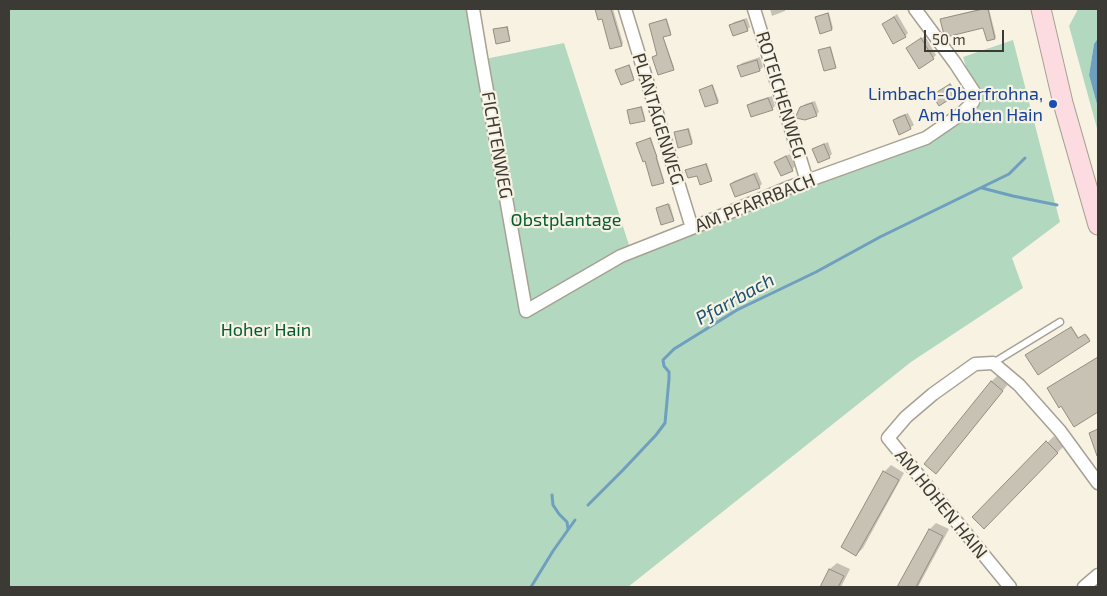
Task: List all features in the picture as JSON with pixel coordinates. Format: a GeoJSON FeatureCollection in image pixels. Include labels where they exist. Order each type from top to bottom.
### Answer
{"type":"FeatureCollection","features":[{"type":"Feature","properties":{"kind":"main road"},"geometry":{"type":"LineString","coordinates":[[1041,9],[1064,103],[1098,225]]}},
{"type":"Feature","properties":{"kind":"street","name":"FICHTENWEG"},"geometry":{"type":"LineString","coordinates":[[473,9],[526,311]]}},
{"type":"Feature","properties":{"kind":"street","name":"PLANTAGENWEG"},"geometry":{"type":"LineString","coordinates":[[624,9],[692,228]]}},
{"type":"Feature","properties":{"kind":"street","name":"ROTEICHENWEG"},"geometry":{"type":"LineString","coordinates":[[754,9],[807,181]]}},
{"type":"Feature","properties":{"kind":"street","name":"AM PFARRBACH"},"geometry":{"type":"LineString","coordinates":[[526,311],[621,256],[790,187],[926,138],[962,114],[973,102],[974,92],[915,9]]}},
{"type":"Feature","properties":{"kind":"street"},"geometry":{"type":"LineString","coordinates":[[993,363],[1019,385],[1060,431],[1098,483]]}},
{"type":"Feature","properties":{"kind":"street","name":"AM HOHEN HAIN"},"geometry":{"type":"LineString","coordinates":[[993,363],[975,364],[933,394],[906,417],[888,438],[1010,587]]}},
{"type":"Feature","properties":{"kind":"street"},"geometry":{"type":"LineString","coordinates":[[1084,587],[1098,575]]}},
{"type":"Feature","properties":{"kind":"lane"},"geometry":{"type":"LineString","coordinates":[[993,363],[1060,322]]}},
{"type":"Feature","properties":{"kind":"green space","name":"Hoher Hain"},"geometry":{"type":"Polygon","coordinates":[[[9,9],[473,9],[481,57],[488,143],[526,311],[621,256],[926,138],[961,114],[974,92],[963,57],[1013,40],[1060,222],[1012,258],[1023,288],[911,362],[628,587],[9,587],[9,232],[11,235],[9,230],[9,9]]]}},
{"type":"Feature","properties":{"kind":"green space"},"geometry":{"type":"Polygon","coordinates":[[[1078,9],[1098,9],[1098,38],[1094,44],[1089,75],[1098,108],[1098,132],[1069,26],[1078,9]]]}},
{"type":"Feature","properties":{"kind":"green space","name":"Obstplantage"},"geometry":{"type":"Polygon","coordinates":[[[564,43],[630,248],[541,294],[528,305],[485,59],[564,43]]]}},
{"type":"Feature","properties":{"kind":"water"},"geometry":{"type":"Polygon","coordinates":[[[1098,38],[1098,108],[1089,75],[1094,44],[1098,38]]]}},
{"type":"Feature","properties":{"kind":"building"},"geometry":{"type":"Polygon","coordinates":[[[595,9],[611,9],[622,46],[610,49],[602,19],[598,20],[595,9]]]}},
{"type":"Feature","properties":{"kind":"building"},"geometry":{"type":"Polygon","coordinates":[[[988,9],[995,39],[987,41],[983,28],[946,37],[944,35],[940,19],[988,9]]]}},
{"type":"Feature","properties":{"kind":"building"},"geometry":{"type":"Polygon","coordinates":[[[828,13],[832,30],[820,34],[815,17],[828,13]]]}},
{"type":"Feature","properties":{"kind":"building"},"geometry":{"type":"Polygon","coordinates":[[[894,17],[906,37],[893,44],[882,24],[894,17]]]}},
{"type":"Feature","properties":{"kind":"building"},"geometry":{"type":"Polygon","coordinates":[[[666,19],[671,35],[663,37],[674,70],[658,75],[652,57],[657,55],[649,24],[666,19]]]}},
{"type":"Feature","properties":{"kind":"building"},"geometry":{"type":"Polygon","coordinates":[[[744,20],[748,31],[733,36],[729,25],[744,20]]]}},
{"type":"Feature","properties":{"kind":"building"},"geometry":{"type":"Polygon","coordinates":[[[507,27],[510,41],[496,44],[493,29],[507,27]]]}},
{"type":"Feature","properties":{"kind":"building"},"geometry":{"type":"Polygon","coordinates":[[[921,38],[934,59],[919,69],[906,48],[921,38]]]}},
{"type":"Feature","properties":{"kind":"building"},"geometry":{"type":"Polygon","coordinates":[[[830,47],[836,68],[824,71],[818,50],[830,47]]]}},
{"type":"Feature","properties":{"kind":"building"},"geometry":{"type":"Polygon","coordinates":[[[757,60],[760,71],[741,77],[737,66],[757,60]]]}},
{"type":"Feature","properties":{"kind":"building"},"geometry":{"type":"Polygon","coordinates":[[[629,65],[634,80],[621,85],[615,70],[629,65]]]}},
{"type":"Feature","properties":{"kind":"building"},"geometry":{"type":"Polygon","coordinates":[[[950,84],[956,95],[939,106],[932,95],[950,84]]]}},
{"type":"Feature","properties":{"kind":"building"},"geometry":{"type":"Polygon","coordinates":[[[712,85],[718,103],[705,107],[699,90],[712,85]]]}},
{"type":"Feature","properties":{"kind":"building"},"geometry":{"type":"Polygon","coordinates":[[[768,98],[773,110],[751,117],[747,105],[768,98]]]}},
{"type":"Feature","properties":{"kind":"building"},"geometry":{"type":"Polygon","coordinates":[[[812,103],[817,116],[805,120],[796,118],[800,107],[812,103]]]}},
{"type":"Feature","properties":{"kind":"building"},"geometry":{"type":"Polygon","coordinates":[[[641,107],[645,121],[630,124],[627,110],[641,107]]]}},
{"type":"Feature","properties":{"kind":"building"},"geometry":{"type":"Polygon","coordinates":[[[905,115],[911,129],[899,135],[893,120],[905,115]]]}},
{"type":"Feature","properties":{"kind":"building"},"geometry":{"type":"Polygon","coordinates":[[[688,129],[692,144],[678,148],[674,132],[688,129]]]}},
{"type":"Feature","properties":{"kind":"building"},"geometry":{"type":"Polygon","coordinates":[[[650,138],[664,183],[652,186],[645,161],[643,162],[636,143],[650,138]]]}},
{"type":"Feature","properties":{"kind":"building"},"geometry":{"type":"Polygon","coordinates":[[[824,144],[830,158],[818,163],[812,149],[824,144]]]}},
{"type":"Feature","properties":{"kind":"building"},"geometry":{"type":"Polygon","coordinates":[[[786,156],[793,171],[781,176],[774,162],[786,156]]]}},
{"type":"Feature","properties":{"kind":"building"},"geometry":{"type":"Polygon","coordinates":[[[706,164],[712,181],[700,185],[697,176],[688,178],[685,170],[706,164]]]}},
{"type":"Feature","properties":{"kind":"building"},"geometry":{"type":"Polygon","coordinates":[[[754,174],[760,188],[735,197],[730,184],[754,174]]]}},
{"type":"Feature","properties":{"kind":"building"},"geometry":{"type":"Polygon","coordinates":[[[668,204],[674,221],[661,225],[656,208],[668,204]]]}},
{"type":"Feature","properties":{"kind":"building"},"geometry":{"type":"Polygon","coordinates":[[[1071,327],[1078,338],[1085,334],[1090,341],[1038,375],[1025,355],[1071,327]]]}},
{"type":"Feature","properties":{"kind":"building"},"geometry":{"type":"Polygon","coordinates":[[[1098,357],[1098,412],[1074,427],[1061,406],[1059,408],[1047,388],[1098,357]]]}},
{"type":"Feature","properties":{"kind":"building"},"geometry":{"type":"Polygon","coordinates":[[[991,381],[1003,391],[936,474],[924,464],[991,381]]]}},
{"type":"Feature","properties":{"kind":"building"},"geometry":{"type":"Polygon","coordinates":[[[1098,429],[1098,456],[1097,456],[1089,433],[1098,429]]]}},
{"type":"Feature","properties":{"kind":"building"},"geometry":{"type":"Polygon","coordinates":[[[1046,441],[1058,453],[984,529],[972,517],[1046,441]]]}},
{"type":"Feature","properties":{"kind":"building"},"geometry":{"type":"Polygon","coordinates":[[[883,471],[899,480],[856,556],[841,547],[883,471]]]}},
{"type":"Feature","properties":{"kind":"building"},"geometry":{"type":"Polygon","coordinates":[[[929,529],[943,536],[916,587],[897,587],[929,529]]]}},
{"type":"Feature","properties":{"kind":"building"},"geometry":{"type":"Polygon","coordinates":[[[829,569],[844,576],[838,587],[820,587],[829,569]]]}},
{"type":"Feature","properties":{"kind":"waterway","name":"Pfarrbach"},"geometry":{"type":"LineString","coordinates":[[588,505],[656,435],[665,423],[669,372],[664,366],[663,360],[674,349],[737,310],[1009,174],[1025,158]]}},
{"type":"Feature","properties":{"kind":"waterway","name":"Pfarrbach"},"geometry":{"type":"LineString","coordinates":[[982,188],[1057,205]]}},
{"type":"Feature","properties":{"kind":"waterway"},"geometry":{"type":"LineString","coordinates":[[552,495],[553,505],[567,522],[568,529]]}},
{"type":"Feature","properties":{"kind":"waterway","name":"Pfarrbach"},"geometry":{"type":"LineString","coordinates":[[531,587],[575,520]]}},
{"type":"Feature","properties":{"kind":"place","name":"Limbach-Oberfrohna, Am Hohen Hain"},"geometry":{"type":"Point","coordinates":[1053,104]}}]}
